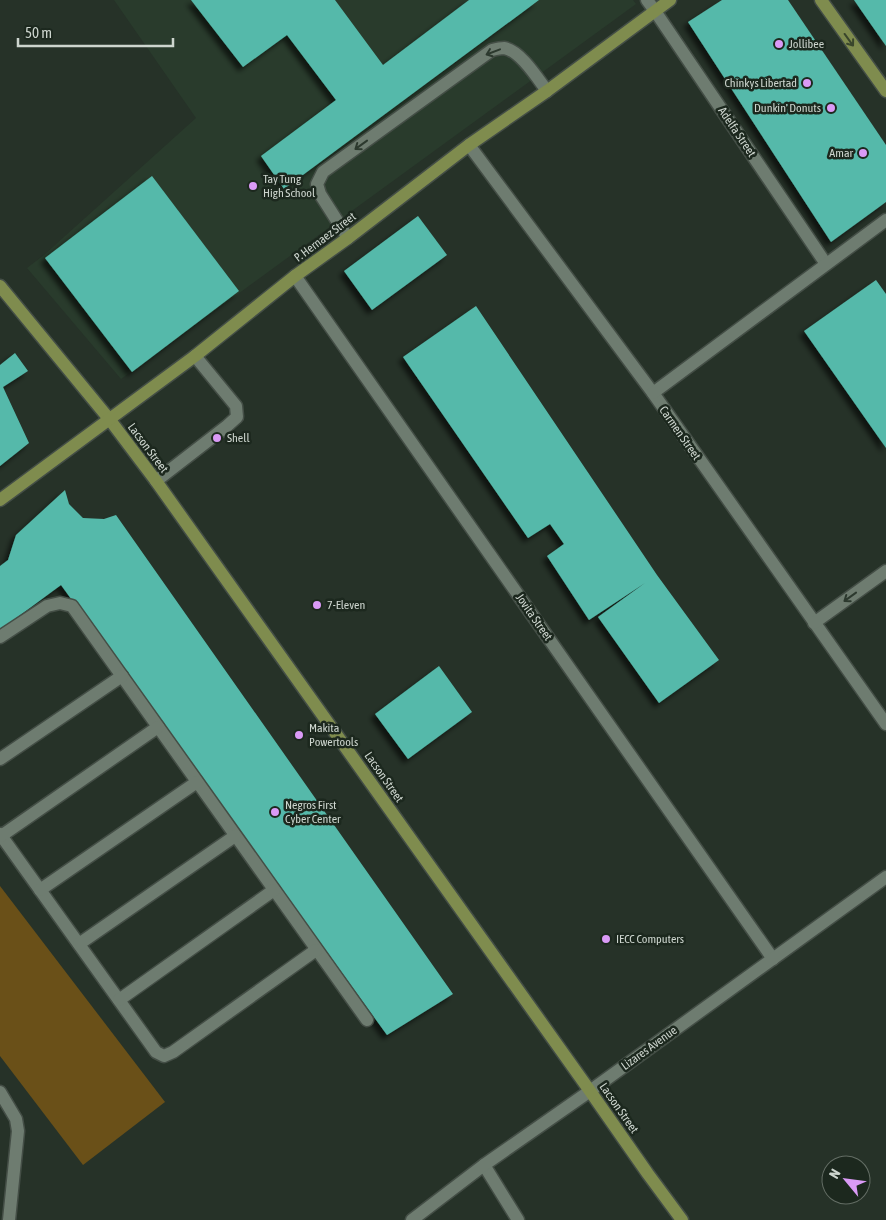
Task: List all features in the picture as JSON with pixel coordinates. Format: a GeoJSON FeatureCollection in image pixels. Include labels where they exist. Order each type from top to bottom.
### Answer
{"type":"FeatureCollection","features":[{"type":"Feature","properties":{"kind":"main road","name":"P. Hernaez Street"},"geometry":{"type":"LineString","coordinates":[[0,500],[195,356],[295,276],[348,238],[469,145],[547,91],[670,0]]}},
{"type":"Feature","properties":{"kind":"main road"},"geometry":{"type":"LineString","coordinates":[[821,0],[886,91]]}},
{"type":"Feature","properties":{"kind":"main road","name":"Lacson Street"},"geometry":{"type":"LineString","coordinates":[[0,286],[110,420],[156,481],[682,1220]]}},
{"type":"Feature","properties":{"kind":"street","name":"Adelfa Street"},"geometry":{"type":"LineString","coordinates":[[646,0],[826,264]]}},
{"type":"Feature","properties":{"kind":"street"},"geometry":{"type":"LineString","coordinates":[[348,238],[320,194],[317,184],[323,172],[492,50],[505,48],[516,54],[547,91]]}},
{"type":"Feature","properties":{"kind":"street","name":"Carmen Street"},"geometry":{"type":"LineString","coordinates":[[469,145],[653,393],[886,724]]}},
{"type":"Feature","properties":{"kind":"street"},"geometry":{"type":"LineString","coordinates":[[653,393],[886,220]]}},
{"type":"Feature","properties":{"kind":"street","name":"Jovita Street"},"geometry":{"type":"LineString","coordinates":[[295,276],[773,959]]}},
{"type":"Feature","properties":{"kind":"street"},"geometry":{"type":"LineString","coordinates":[[156,481],[237,417],[236,406],[195,356]]}},
{"type":"Feature","properties":{"kind":"street"},"geometry":{"type":"LineString","coordinates":[[814,623],[886,571]]}},
{"type":"Feature","properties":{"kind":"street"},"geometry":{"type":"LineString","coordinates":[[0,637],[46,606],[60,602],[72,606],[367,1020]]}},
{"type":"Feature","properties":{"kind":"street"},"geometry":{"type":"LineString","coordinates":[[0,759],[122,676]]}},
{"type":"Feature","properties":{"kind":"street"},"geometry":{"type":"LineString","coordinates":[[158,727],[1,835],[156,1052],[164,1056],[173,1052],[316,950]]}},
{"type":"Feature","properties":{"kind":"street"},"geometry":{"type":"LineString","coordinates":[[40,890],[197,782]]}},
{"type":"Feature","properties":{"kind":"street"},"geometry":{"type":"LineString","coordinates":[[79,944],[235,836]]}},
{"type":"Feature","properties":{"kind":"street","name":"Lizares Avenue"},"geometry":{"type":"LineString","coordinates":[[412,1220],[484,1165],[590,1091],[886,877]]}},
{"type":"Feature","properties":{"kind":"street"},"geometry":{"type":"LineString","coordinates":[[119,1000],[274,890]]}},
{"type":"Feature","properties":{"kind":"street"},"geometry":{"type":"LineString","coordinates":[[0,1092],[16,1119],[18,1131],[9,1220]]}},
{"type":"Feature","properties":{"kind":"street"},"geometry":{"type":"LineString","coordinates":[[484,1165],[518,1220]]}},
{"type":"Feature","properties":{"kind":"shaded area","name":"Tay Tung High School"},"geometry":{"type":"Polygon","coordinates":[[[114,0],[633,0],[636,4],[121,379],[27,268],[44,255],[196,118],[114,0]]]}},
{"type":"Feature","properties":{"kind":"shaded area"},"geometry":{"type":"Polygon","coordinates":[[[0,886],[165,1102],[83,1165],[0,1056],[0,886]]]}},
{"type":"Feature","properties":{"kind":"building"},"geometry":{"type":"Polygon","coordinates":[[[191,0],[335,0],[383,65],[469,0],[539,0],[284,189],[261,156],[336,100],[287,35],[243,67],[191,0]]]}},
{"type":"Feature","properties":{"kind":"building"},"geometry":{"type":"Polygon","coordinates":[[[722,0],[788,0],[886,145],[886,202],[831,242],[688,22],[722,0]]]}},
{"type":"Feature","properties":{"kind":"building"},"geometry":{"type":"Polygon","coordinates":[[[854,0],[886,0],[886,46],[854,0]]]}},
{"type":"Feature","properties":{"kind":"building"},"geometry":{"type":"Polygon","coordinates":[[[152,176],[239,291],[132,372],[45,258],[152,176]]]}},
{"type":"Feature","properties":{"kind":"building"},"geometry":{"type":"Polygon","coordinates":[[[418,216],[447,255],[372,310],[344,271],[418,216]]]}},
{"type":"Feature","properties":{"kind":"building"},"geometry":{"type":"Polygon","coordinates":[[[876,280],[886,294],[886,448],[804,331],[876,280]]]}},
{"type":"Feature","properties":{"kind":"building"},"geometry":{"type":"Polygon","coordinates":[[[476,306],[657,575],[719,660],[659,703],[598,617],[645,583],[589,620],[547,556],[564,544],[550,524],[528,538],[403,357],[476,306]]]}},
{"type":"Feature","properties":{"kind":"building"},"geometry":{"type":"Polygon","coordinates":[[[15,353],[28,371],[3,387],[29,443],[0,466],[0,365],[15,353]]]}},
{"type":"Feature","properties":{"kind":"building","name":"Negros First Cyber Center"},"geometry":{"type":"Polygon","coordinates":[[[65,490],[69,504],[83,518],[104,519],[116,515],[453,994],[387,1035],[61,585],[0,630],[0,566],[8,560],[16,535],[65,490]]]}},
{"type":"Feature","properties":{"kind":"building"},"geometry":{"type":"Polygon","coordinates":[[[439,666],[472,712],[408,759],[375,714],[439,666]]]}},
{"type":"Feature","properties":{"kind":"place","name":"Jollibee"},"geometry":{"type":"Point","coordinates":[779,44]}},
{"type":"Feature","properties":{"kind":"place","name":"Chinkys Libertad"},"geometry":{"type":"Point","coordinates":[807,83]}},
{"type":"Feature","properties":{"kind":"place","name":"Dunkin' Donuts"},"geometry":{"type":"Point","coordinates":[831,108]}},
{"type":"Feature","properties":{"kind":"place","name":"Amar"},"geometry":{"type":"Point","coordinates":[863,153]}},
{"type":"Feature","properties":{"kind":"place","name":"Tay Tung High School"},"geometry":{"type":"Point","coordinates":[253,186]}},
{"type":"Feature","properties":{"kind":"place","name":"Shell"},"geometry":{"type":"Point","coordinates":[217,438]}},
{"type":"Feature","properties":{"kind":"place","name":"7-Eleven"},"geometry":{"type":"Point","coordinates":[317,605]}},
{"type":"Feature","properties":{"kind":"place","name":"Makita Powertools"},"geometry":{"type":"Point","coordinates":[299,735]}},
{"type":"Feature","properties":{"kind":"place","name":"Negros First Cyber Center"},"geometry":{"type":"Point","coordinates":[275,812]}},
{"type":"Feature","properties":{"kind":"place","name":"IECC Computers"},"geometry":{"type":"Point","coordinates":[606,939]}}]}
